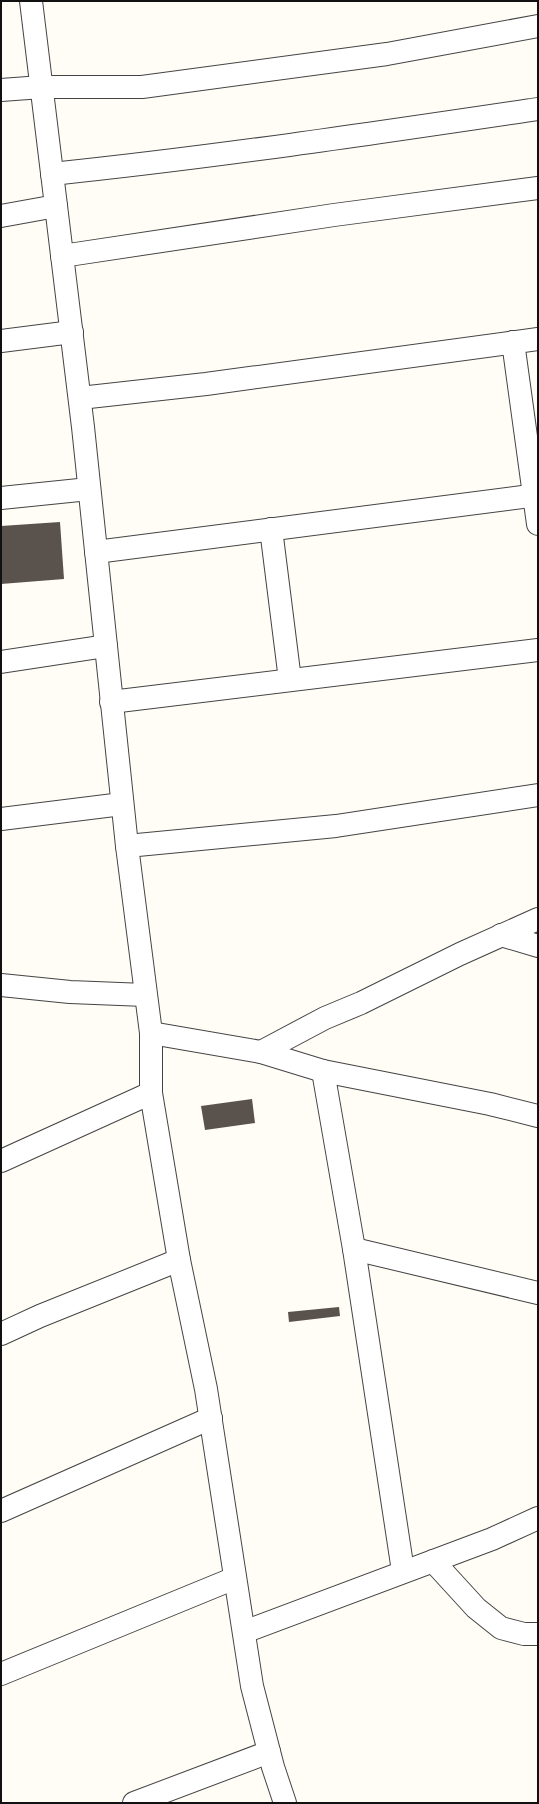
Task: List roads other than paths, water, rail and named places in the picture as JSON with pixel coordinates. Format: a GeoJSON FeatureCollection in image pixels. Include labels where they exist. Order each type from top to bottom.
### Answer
{"type":"FeatureCollection","features":[{"type":"Feature","properties":{"kind":"street"},"geometry":{"type":"LineString","coordinates":[[31,1],[80,398],[122,804],[151,1033],[151,1093],[179,1260],[211,1418],[252,1686],[269,1752],[285,1803]]}},
{"type":"Feature","properties":{"kind":"street"},"geometry":{"type":"LineString","coordinates":[[1,90],[42,87],[149,86],[387,54],[538,26]]}},
{"type":"Feature","properties":{"kind":"street"},"geometry":{"type":"LineString","coordinates":[[52,174],[214,156],[538,109]]}},
{"type":"Feature","properties":{"kind":"street"},"geometry":{"type":"LineString","coordinates":[[62,256],[334,214],[538,188]]}},
{"type":"Feature","properties":{"kind":"street"},"geometry":{"type":"LineString","coordinates":[[1,216],[56,206]]}},
{"type":"Feature","properties":{"kind":"street"},"geometry":{"type":"LineString","coordinates":[[1,341],[72,332]]}},
{"type":"Feature","properties":{"kind":"street"},"geometry":{"type":"LineString","coordinates":[[80,398],[230,380],[538,339]]}},
{"type":"Feature","properties":{"kind":"street"},"geometry":{"type":"LineString","coordinates":[[513,342],[536,495],[538,524]]}},
{"type":"Feature","properties":{"kind":"street"},"geometry":{"type":"LineString","coordinates":[[1,498],[89,489]]}},
{"type":"Feature","properties":{"kind":"street"},"geometry":{"type":"LineString","coordinates":[[96,552],[536,495]]}},
{"type":"Feature","properties":{"kind":"street"},"geometry":{"type":"LineString","coordinates":[[271,529],[290,680]]}},
{"type":"Feature","properties":{"kind":"street"},"geometry":{"type":"LineString","coordinates":[[1,662],[106,646]]}},
{"type":"Feature","properties":{"kind":"street"},"geometry":{"type":"LineString","coordinates":[[111,702],[538,650]]}},
{"type":"Feature","properties":{"kind":"street"},"geometry":{"type":"LineString","coordinates":[[127,846],[336,826],[538,795]]}},
{"type":"Feature","properties":{"kind":"street"},"geometry":{"type":"LineString","coordinates":[[1,819],[122,804]]}},
{"type":"Feature","properties":{"kind":"street"},"geometry":{"type":"LineString","coordinates":[[261,1052],[325,1018],[361,1004],[501,935],[538,919]]}},
{"type":"Feature","properties":{"kind":"street"},"geometry":{"type":"LineString","coordinates":[[501,935],[538,946]]}},
{"type":"Feature","properties":{"kind":"street"},"geometry":{"type":"LineString","coordinates":[[1,985],[70,992],[145,995]]}},
{"type":"Feature","properties":{"kind":"street"},"geometry":{"type":"LineString","coordinates":[[151,1033],[261,1052],[323,1071],[490,1104],[538,1116]]}},
{"type":"Feature","properties":{"kind":"street"},"geometry":{"type":"LineString","coordinates":[[323,1071],[354,1249],[403,1571]]}},
{"type":"Feature","properties":{"kind":"street"},"geometry":{"type":"LineString","coordinates":[[1,1161],[151,1093]]}},
{"type":"Feature","properties":{"kind":"street"},"geometry":{"type":"LineString","coordinates":[[354,1249],[538,1293]]}},
{"type":"Feature","properties":{"kind":"street"},"geometry":{"type":"LineString","coordinates":[[1,1334],[40,1316],[179,1260]]}},
{"type":"Feature","properties":{"kind":"street"},"geometry":{"type":"LineString","coordinates":[[1,1511],[211,1418]]}},
{"type":"Feature","properties":{"kind":"street"},"geometry":{"type":"LineString","coordinates":[[244,1632],[403,1571],[492,1539],[538,1518]]}},
{"type":"Feature","properties":{"kind":"street"},"geometry":{"type":"LineString","coordinates":[[432,1561],[476,1608],[501,1628],[524,1634],[538,1634]]}},
{"type":"Feature","properties":{"kind":"street"},"geometry":{"type":"LineString","coordinates":[[1,1674],[235,1578]]}},
{"type":"Feature","properties":{"kind":"street"},"geometry":{"type":"LineString","coordinates":[[134,1803],[269,1752]]}}]}
